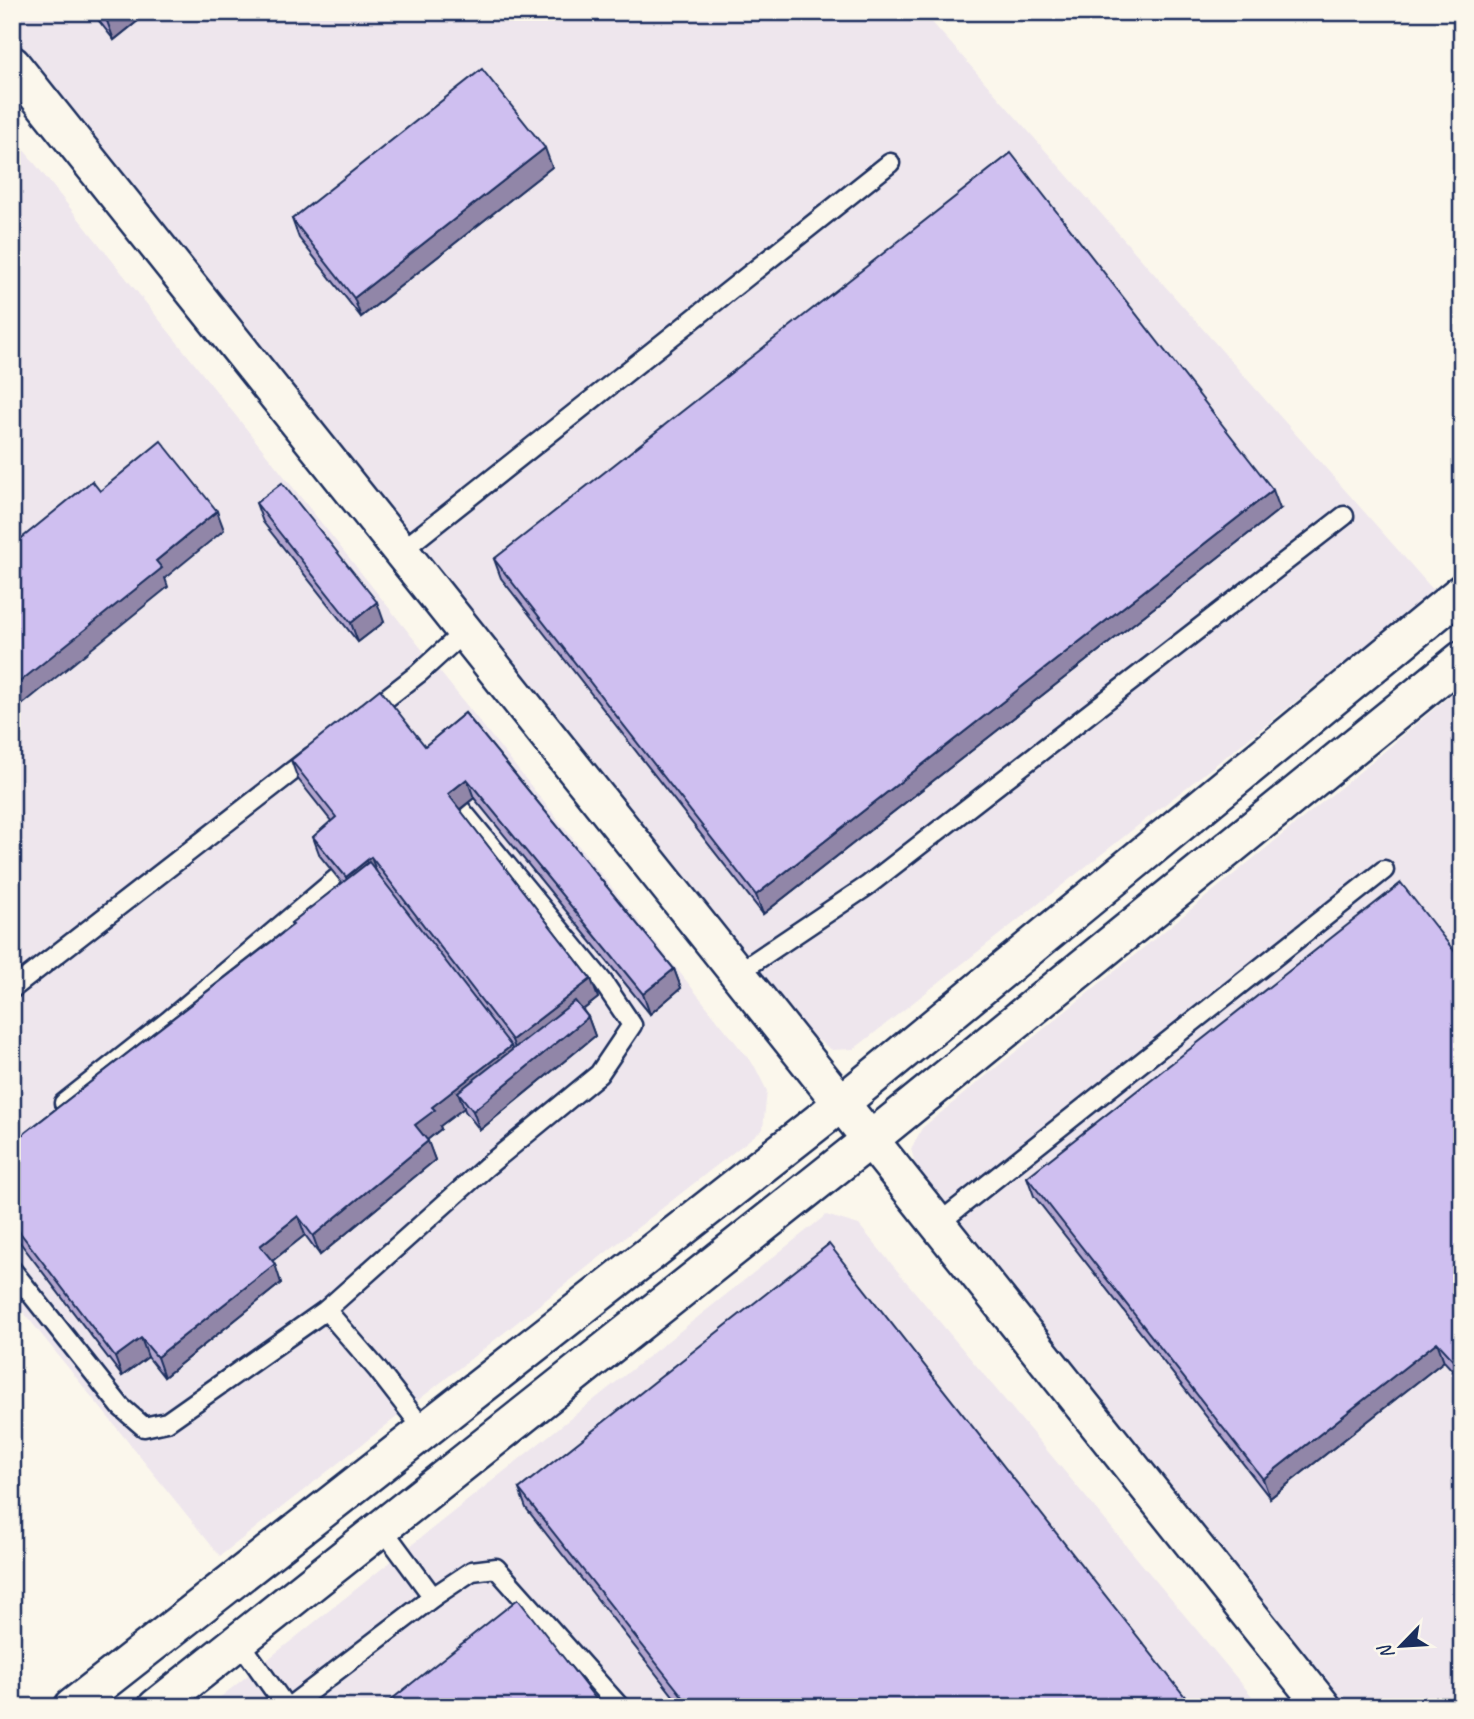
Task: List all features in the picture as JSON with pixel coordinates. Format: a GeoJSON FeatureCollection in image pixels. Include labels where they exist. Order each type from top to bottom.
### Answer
{"type":"FeatureCollection","features":[{"type":"Feature","properties":{"kind":"street"},"geometry":{"type":"LineString","coordinates":[[12,64],[1323,1707]]}},
{"type":"Feature","properties":{"kind":"street"},"geometry":{"type":"LineString","coordinates":[[72,1707],[842,1102],[1462,592]]}},
{"type":"Feature","properties":{"kind":"street"},"geometry":{"type":"LineString","coordinates":[[156,1707],[871,1139],[1462,659]]}},
{"type":"Feature","properties":{"kind":"lane"},"geometry":{"type":"LineString","coordinates":[[400,552],[890,163]]}},
{"type":"Feature","properties":{"kind":"lane"},"geometry":{"type":"LineString","coordinates":[[738,972],[867,886],[1344,516]]}},
{"type":"Feature","properties":{"kind":"lane"},"geometry":{"type":"LineString","coordinates":[[353,724],[419,673],[464,632]]}},
{"type":"Feature","properties":{"kind":"lane"},"geometry":{"type":"LineString","coordinates":[[12,989],[331,741]]}},
{"type":"Feature","properties":{"kind":"lane"},"geometry":{"type":"LineString","coordinates":[[12,1270],[121,1407],[144,1427],[167,1422],[326,1310],[486,1167],[599,1074],[632,1025],[603,982],[458,806],[422,806]]}},
{"type":"Feature","properties":{"kind":"lane"},"geometry":{"type":"LineString","coordinates":[[54,1111],[168,1021],[369,851]]}},
{"type":"Feature","properties":{"kind":"lane"},"geometry":{"type":"LineString","coordinates":[[939,1223],[1384,870]]}},
{"type":"Feature","properties":{"kind":"lane"},"geometry":{"type":"LineString","coordinates":[[326,1310],[377,1369],[425,1431]]}},
{"type":"Feature","properties":{"kind":"lane"},"geometry":{"type":"LineString","coordinates":[[383,1528],[433,1597]]}},
{"type":"Feature","properties":{"kind":"lane"},"geometry":{"type":"LineString","coordinates":[[239,1641],[287,1707],[433,1597],[472,1571],[496,1568],[620,1707]]}},
{"type":"Feature","properties":{"kind":"shaded area"},"geometry":{"type":"Polygon","coordinates":[[[12,12],[923,12],[1435,592],[854,1049],[832,1050],[801,1028],[12,37],[12,12]]]}},
{"type":"Feature","properties":{"kind":"shaded area"},"geometry":{"type":"Polygon","coordinates":[[[12,135],[755,1067],[767,1091],[763,1129],[220,1556],[12,1298],[12,135]]]}},
{"type":"Feature","properties":{"kind":"shaded area"},"geometry":{"type":"Polygon","coordinates":[[[1462,685],[1462,1707],[1343,1707],[918,1174],[911,1149],[922,1128],[1373,761],[1462,685]]]}},
{"type":"Feature","properties":{"kind":"shaded area"},"geometry":{"type":"Polygon","coordinates":[[[826,1215],[859,1225],[1261,1707],[208,1707],[826,1215]]]}},
{"type":"Feature","properties":{"kind":"building"},"geometry":{"type":"Polygon","coordinates":[[[100,12],[118,12],[107,21],[100,12]]]}},
{"type":"Feature","properties":{"kind":"building"},"geometry":{"type":"Polygon","coordinates":[[[482,69],[545,148],[354,298],[292,219],[482,69]]]}},
{"type":"Feature","properties":{"kind":"building"},"geometry":{"type":"Polygon","coordinates":[[[1011,153],[1273,490],[756,895],[494,559],[1011,153]]]}},
{"type":"Feature","properties":{"kind":"building"},"geometry":{"type":"Polygon","coordinates":[[[161,441],[217,511],[156,561],[162,568],[12,688],[12,546],[92,481],[100,491],[161,441]]]}},
{"type":"Feature","properties":{"kind":"building"},"geometry":{"type":"Polygon","coordinates":[[[282,483],[377,602],[351,623],[256,503],[282,483]]]}},
{"type":"Feature","properties":{"kind":"building"},"geometry":{"type":"Polygon","coordinates":[[[380,689],[425,746],[465,713],[674,969],[643,994],[467,779],[448,794],[591,979],[512,1040],[371,857],[346,877],[313,837],[336,817],[291,760],[380,689]]]}},
{"type":"Feature","properties":{"kind":"building"},"geometry":{"type":"Polygon","coordinates":[[[369,862],[511,1046],[432,1107],[435,1110],[415,1125],[428,1141],[313,1236],[298,1216],[260,1246],[275,1264],[157,1357],[141,1338],[115,1357],[12,1222],[12,1143],[293,925],[291,923],[369,862]]]}},
{"type":"Feature","properties":{"kind":"building"},"geometry":{"type":"Polygon","coordinates":[[[1401,883],[1462,961],[1462,1362],[1458,1365],[1437,1342],[1263,1479],[1027,1177],[1401,883]]]}},
{"type":"Feature","properties":{"kind":"building"},"geometry":{"type":"Polygon","coordinates":[[[575,1001],[588,1017],[473,1111],[458,1092],[575,1001]]]}},
{"type":"Feature","properties":{"kind":"building"},"geometry":{"type":"Polygon","coordinates":[[[829,1244],[1193,1707],[691,1707],[519,1489],[829,1244]]]}},
{"type":"Feature","properties":{"kind":"building"},"geometry":{"type":"Polygon","coordinates":[[[518,1599],[602,1707],[382,1707],[518,1599]]]}}]}
